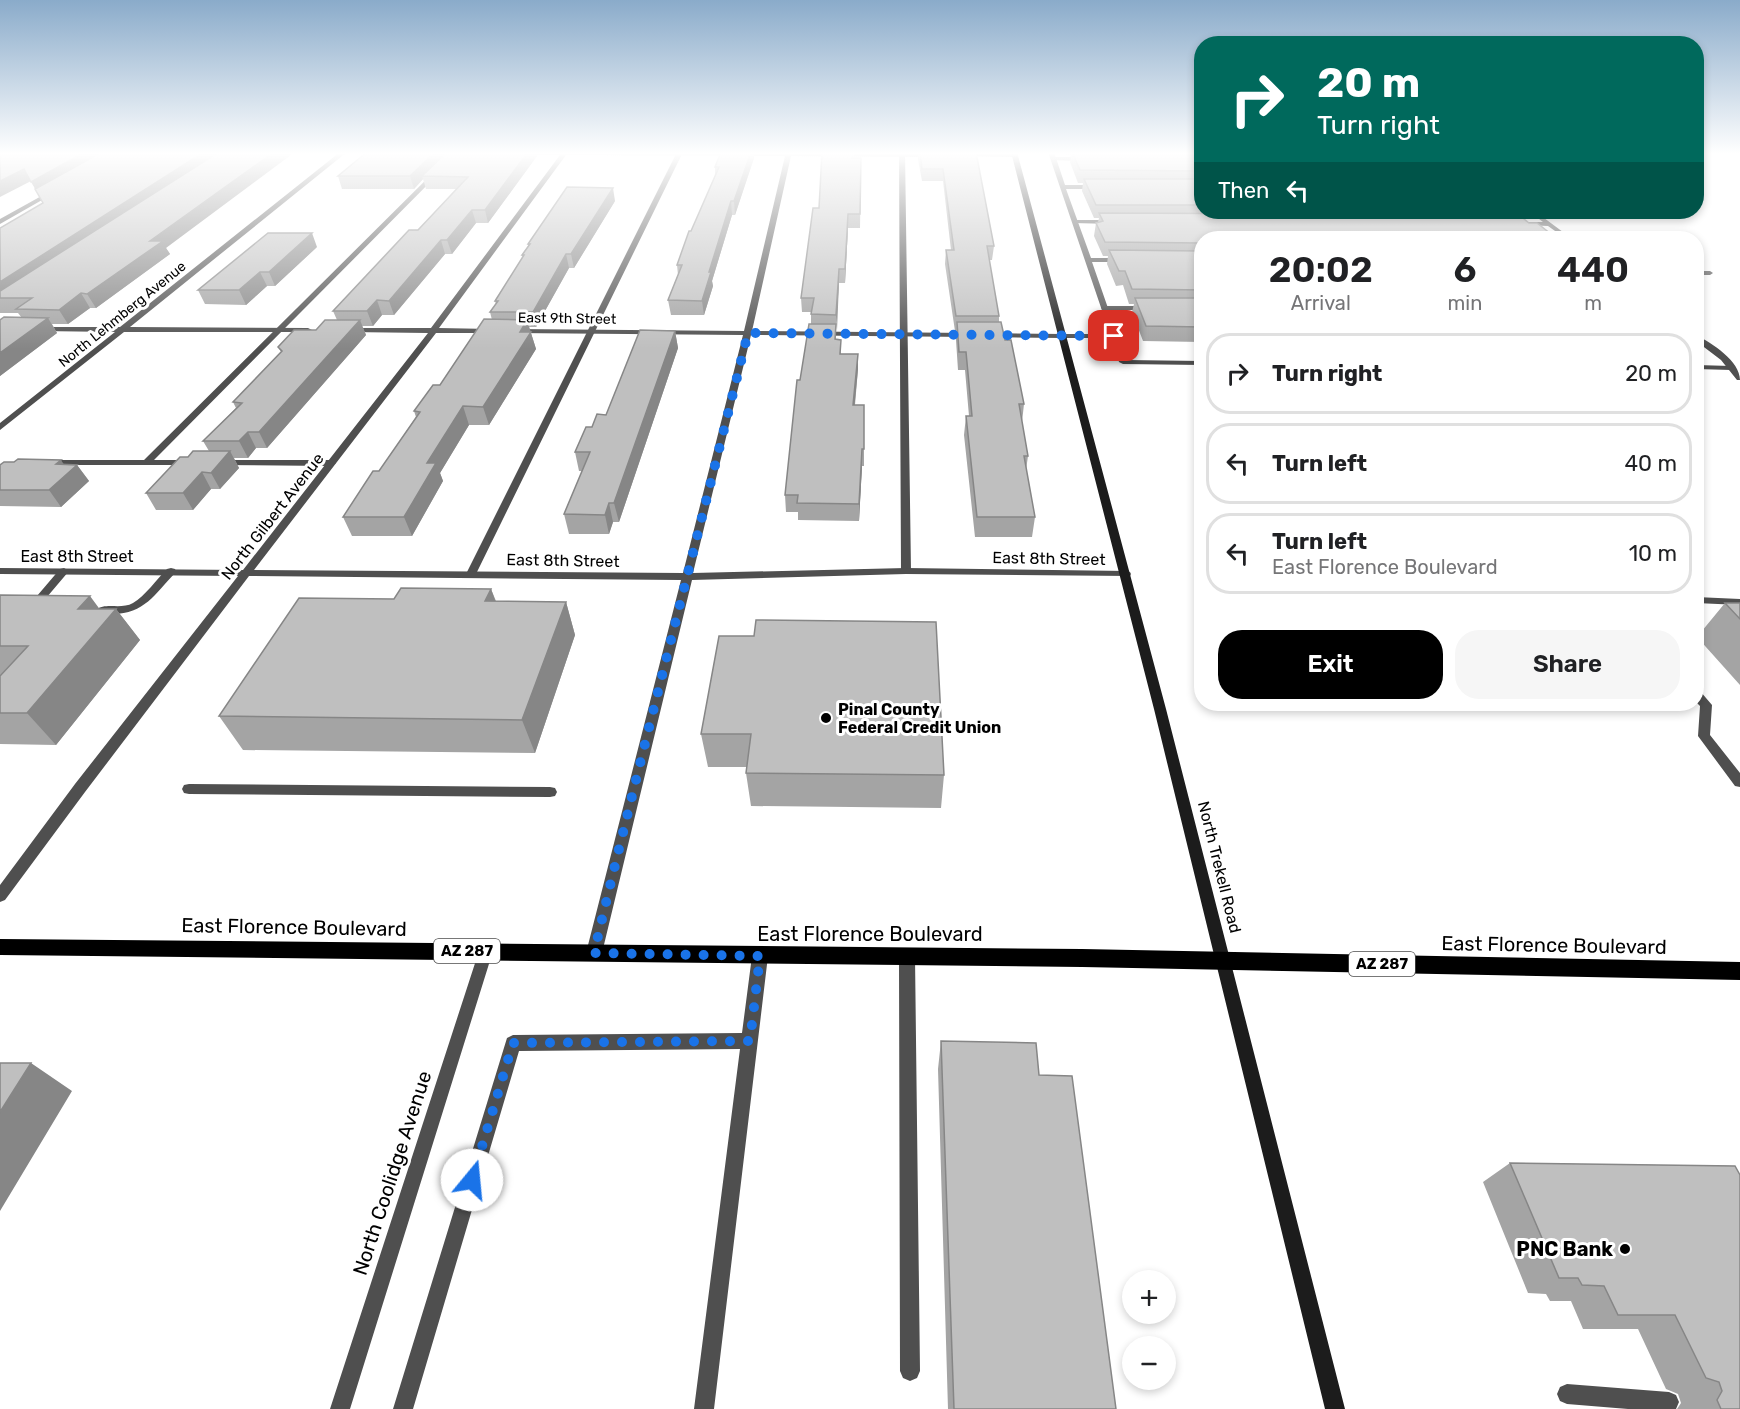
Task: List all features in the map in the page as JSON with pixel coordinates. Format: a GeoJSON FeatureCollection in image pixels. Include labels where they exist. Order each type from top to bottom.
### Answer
{"type":"FeatureCollection","features":[{"type":"Feature","properties":{"kind":"main road","name":"North Trekell Road"},"geometry":{"type":"LineString","coordinates":[[1031,218],[1126,574],[1335,1409]]}},
{"type":"Feature","properties":{"kind":"main road","name":"East Florence Boulevard"},"geometry":{"type":"LineString","coordinates":[[0,947],[1224,960],[1740,970]]}},
{"type":"Feature","properties":{"kind":"street","name":"North Lehmberg Avenue"},"geometry":{"type":"LineString","coordinates":[[0,427],[262,218]]}},
{"type":"Feature","properties":{"kind":"street"},"geometry":{"type":"LineString","coordinates":[[146,463],[391,218]]}},
{"type":"Feature","properties":{"kind":"street","name":"North Gilbert Avenue"},"geometry":{"type":"LineString","coordinates":[[0,896],[434,330],[517,218]]}},
{"type":"Feature","properties":{"kind":"street"},"geometry":{"type":"LineString","coordinates":[[471,574],[648,218]]}},
{"type":"Feature","properties":{"kind":"street"},"geometry":{"type":"LineString","coordinates":[[594,953],[748,333],[774,218]]}},
{"type":"Feature","properties":{"kind":"street"},"geometry":{"type":"LineString","coordinates":[[903,218],[906,571]]}},
{"type":"Feature","properties":{"kind":"street"},"geometry":{"type":"LineString","coordinates":[[1074,218],[1123,362],[1194,363]]}},
{"type":"Feature","properties":{"kind":"street"},"geometry":{"type":"LineString","coordinates":[[1542,219],[1558,231]]}},
{"type":"Feature","properties":{"kind":"street"},"geometry":{"type":"LineString","coordinates":[[1075,222],[1123,222]]}},
{"type":"Feature","properties":{"kind":"street"},"geometry":{"type":"LineString","coordinates":[[1514,224],[1549,224]]}},
{"type":"Feature","properties":{"kind":"street"},"geometry":{"type":"LineString","coordinates":[[1088,260],[1134,260]]}},
{"type":"Feature","properties":{"kind":"street"},"geometry":{"type":"LineString","coordinates":[[1704,273],[1710,273]]}},
{"type":"Feature","properties":{"kind":"street"},"geometry":{"type":"LineString","coordinates":[[1105,308],[1158,308]]}},
{"type":"Feature","properties":{"kind":"street"},"geometry":{"type":"LineString","coordinates":[[35,328],[315,330]]}},
{"type":"Feature","properties":{"kind":"street","name":"East 9th Street"},"geometry":{"type":"LineString","coordinates":[[339,330],[1062,336]]}},
{"type":"Feature","properties":{"kind":"street"},"geometry":{"type":"LineString","coordinates":[[1062,336],[1114,336]]}},
{"type":"Feature","properties":{"kind":"street"},"geometry":{"type":"LineString","coordinates":[[1704,343],[1726,360],[1740,378]]}},
{"type":"Feature","properties":{"kind":"street"},"geometry":{"type":"LineString","coordinates":[[1726,360],[1740,360]]}},
{"type":"Feature","properties":{"kind":"street"},"geometry":{"type":"LineString","coordinates":[[1704,367],[1731,368]]}},
{"type":"Feature","properties":{"kind":"street"},"geometry":{"type":"LineString","coordinates":[[34,463],[331,463]]}},
{"type":"Feature","properties":{"kind":"street","name":"East 8th Street"},"geometry":{"type":"LineString","coordinates":[[0,571],[248,571],[688,576],[906,571],[1126,574]]}},
{"type":"Feature","properties":{"kind":"street"},"geometry":{"type":"LineString","coordinates":[[51,609],[35,605],[64,571]]}},
{"type":"Feature","properties":{"kind":"street"},"geometry":{"type":"LineString","coordinates":[[93,610],[125,610],[138,604],[171,571]]}},
{"type":"Feature","properties":{"kind":"street"},"geometry":{"type":"LineString","coordinates":[[1704,600],[1740,602]]}},
{"type":"Feature","properties":{"kind":"street"},"geometry":{"type":"LineString","coordinates":[[1704,703],[1706,705],[1704,736],[1740,782]]}},
{"type":"Feature","properties":{"kind":"street"},"geometry":{"type":"LineString","coordinates":[[189,789],[550,792]]}},
{"type":"Feature","properties":{"kind":"street","name":"North Coolidge Avenue"},"geometry":{"type":"LineString","coordinates":[[340,1409],[486,951]]}},
{"type":"Feature","properties":{"kind":"street"},"geometry":{"type":"LineString","coordinates":[[704,1409],[760,956]]}},
{"type":"Feature","properties":{"kind":"street"},"geometry":{"type":"LineString","coordinates":[[907,957],[910,1371]]}},
{"type":"Feature","properties":{"kind":"street"},"geometry":{"type":"LineString","coordinates":[[403,1409],[513,1043],[750,1041]]}},
{"type":"Feature","properties":{"kind":"street"},"geometry":{"type":"LineString","coordinates":[[1567,1394],[1669,1402]]}},
{"type":"Feature","properties":{"kind":"building"},"geometry":{"type":"Polygon","coordinates":[[[18,218],[101,218],[0,282],[0,228],[18,218]]]}},
{"type":"Feature","properties":{"kind":"building"},"geometry":{"type":"Polygon","coordinates":[[[115,218],[182,218],[150,241],[163,241],[87,294],[81,293],[59,310],[16,309],[32,298],[0,298],[0,291],[115,218]]]}},
{"type":"Feature","properties":{"kind":"building"},"geometry":{"type":"Polygon","coordinates":[[[430,218],[466,218],[447,240],[441,240],[389,301],[377,300],[367,311],[333,311],[409,230],[418,230],[430,218]]]}},
{"type":"Feature","properties":{"kind":"building"},"geometry":{"type":"Polygon","coordinates":[[[546,218],[594,218],[571,254],[566,254],[533,312],[490,312],[530,244],[528,244],[546,218]]]}},
{"type":"Feature","properties":{"kind":"building"},"geometry":{"type":"Polygon","coordinates":[[[697,218],[726,218],[702,301],[668,300],[682,265],[677,265],[689,231],[697,218]]]}},
{"type":"Feature","properties":{"kind":"building"},"geometry":{"type":"Polygon","coordinates":[[[812,218],[848,218],[845,269],[839,269],[836,315],[811,314],[814,298],[801,298],[812,218]]]}},
{"type":"Feature","properties":{"kind":"building"},"geometry":{"type":"Polygon","coordinates":[[[950,218],[989,218],[994,246],[987,246],[999,316],[956,316],[946,250],[954,250],[950,218]]]}},
{"type":"Feature","properties":{"kind":"building"},"geometry":{"type":"Polygon","coordinates":[[[1101,218],[1524,219],[1529,223],[1537,223],[1547,231],[1194,231],[1194,243],[1105,242],[1096,223],[1103,221],[1101,218]]]}},
{"type":"Feature","properties":{"kind":"building"},"geometry":{"type":"Polygon","coordinates":[[[268,233],[312,233],[269,272],[260,272],[239,290],[198,290],[268,233]]]}},
{"type":"Feature","properties":{"kind":"building"},"geometry":{"type":"Polygon","coordinates":[[[1109,250],[1194,251],[1194,290],[1132,289],[1125,271],[1119,271],[1109,250]]]}},
{"type":"Feature","properties":{"kind":"building"},"geometry":{"type":"Polygon","coordinates":[[[1135,298],[1194,298],[1194,327],[1146,326],[1135,298]]]}},
{"type":"Feature","properties":{"kind":"building"},"geometry":{"type":"Polygon","coordinates":[[[4,317],[48,318],[0,353],[0,320],[4,317]]]}},
{"type":"Feature","properties":{"kind":"building"},"geometry":{"type":"Polygon","coordinates":[[[484,319],[527,320],[520,332],[531,332],[483,407],[463,406],[427,463],[436,463],[404,517],[343,517],[373,471],[379,471],[420,412],[414,411],[433,385],[440,385],[484,319]]]}},
{"type":"Feature","properties":{"kind":"building"},"geometry":{"type":"Polygon","coordinates":[[[325,320],[360,320],[259,432],[248,432],[239,441],[203,441],[242,403],[233,402],[282,351],[278,347],[294,330],[316,330],[325,320]]]}},
{"type":"Feature","properties":{"kind":"building"},"geometry":{"type":"Polygon","coordinates":[[[957,322],[1001,322],[1005,340],[1011,340],[1024,404],[1019,404],[1028,456],[1024,456],[1035,517],[977,517],[966,416],[972,416],[966,352],[959,352],[957,322]]]}},
{"type":"Feature","properties":{"kind":"building"},"geometry":{"type":"Polygon","coordinates":[[[809,324],[836,324],[835,339],[841,340],[840,354],[858,354],[853,405],[864,405],[864,449],[862,449],[859,504],[797,503],[798,495],[785,495],[797,380],[800,380],[809,324]]]}},
{"type":"Feature","properties":{"kind":"building"},"geometry":{"type":"Polygon","coordinates":[[[640,330],[675,331],[614,503],[609,503],[605,515],[564,514],[590,452],[575,452],[586,427],[592,427],[597,414],[606,415],[640,330]]]}},
{"type":"Feature","properties":{"kind":"building"},"geometry":{"type":"Polygon","coordinates":[[[193,451],[230,451],[211,473],[202,472],[183,493],[146,493],[180,457],[188,457],[193,451]]]}},
{"type":"Feature","properties":{"kind":"building"},"geometry":{"type":"Polygon","coordinates":[[[18,459],[61,460],[56,464],[77,465],[49,490],[0,490],[0,465],[18,459]]]}},
{"type":"Feature","properties":{"kind":"building"},"geometry":{"type":"Polygon","coordinates":[[[401,588],[491,589],[485,601],[566,602],[522,720],[219,716],[299,598],[394,599],[401,588]]]}},
{"type":"Feature","properties":{"kind":"building"},"geometry":{"type":"Polygon","coordinates":[[[0,595],[90,596],[78,609],[116,609],[27,713],[0,713],[0,676],[28,646],[0,646],[0,595]]]}},
{"type":"Feature","properties":{"kind":"building"},"geometry":{"type":"Polygon","coordinates":[[[1725,603],[1740,603],[1740,619],[1725,603]]]}},
{"type":"Feature","properties":{"kind":"building","name":"Pinal County Federal Credit Union"},"geometry":{"type":"Polygon","coordinates":[[[756,620],[936,622],[944,775],[746,773],[751,734],[701,734],[719,636],[754,636],[756,620]]]}},
{"type":"Feature","properties":{"kind":"building"},"geometry":{"type":"Polygon","coordinates":[[[941,1041],[1036,1043],[1039,1075],[1072,1076],[1116,1409],[954,1409],[941,1041]]]}},
{"type":"Feature","properties":{"kind":"building"},"geometry":{"type":"Polygon","coordinates":[[[0,1063],[31,1063],[0,1112],[0,1063]]]}},
{"type":"Feature","properties":{"kind":"building","name":"PNC Bank"},"geometry":{"type":"Polygon","coordinates":[[[1510,1163],[1735,1166],[1740,1175],[1740,1409],[1721,1409],[1717,1400],[1722,1391],[1719,1382],[1706,1378],[1675,1315],[1618,1315],[1604,1286],[1582,1285],[1578,1278],[1559,1278],[1510,1163]]]}},
{"type":"Feature","properties":{"kind":"place","name":"Pinal County Federal Credit Union"},"geometry":{"type":"Point","coordinates":[826,718]}},
{"type":"Feature","properties":{"kind":"place","name":"PNC Bank"},"geometry":{"type":"Point","coordinates":[1625,1249]}},
{"type":"Feature","properties":{"kind":"route"},"geometry":{"type":"LineString","coordinates":[[472,1180],[513,1043],[750,1041],[760,956],[594,953],[631,794],[678,619],[748,333],[1114,336]]}}]}
